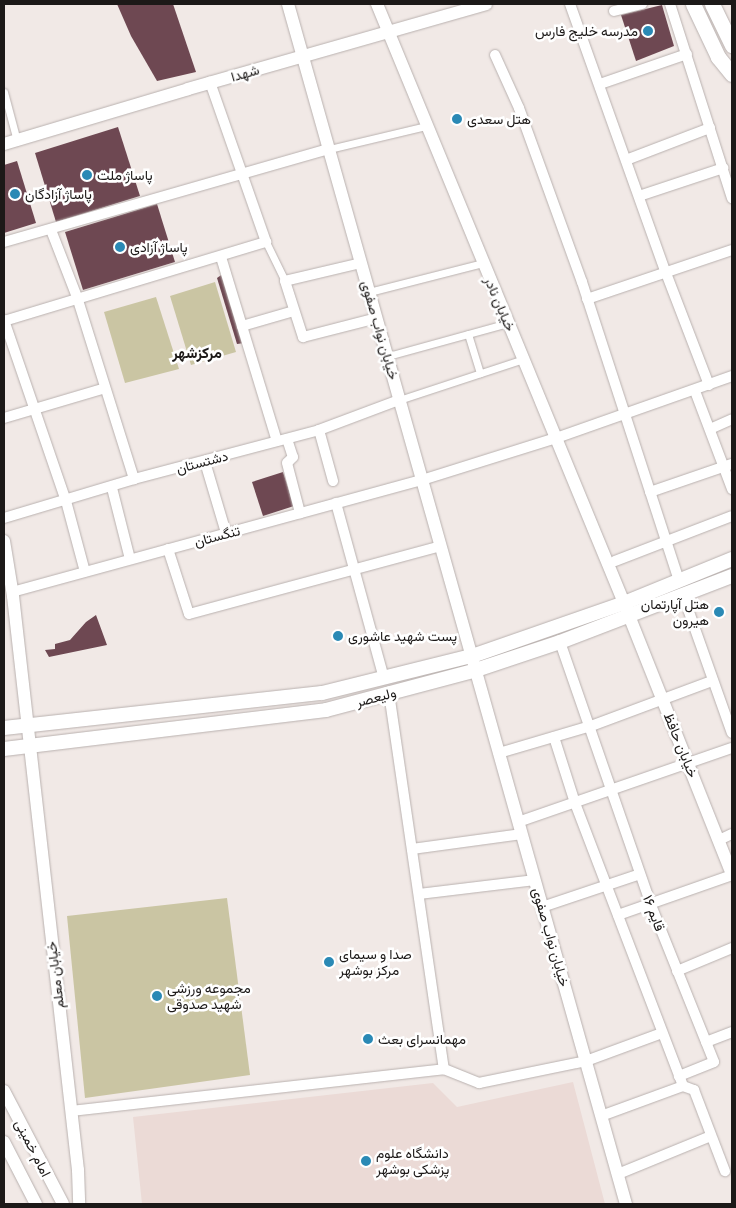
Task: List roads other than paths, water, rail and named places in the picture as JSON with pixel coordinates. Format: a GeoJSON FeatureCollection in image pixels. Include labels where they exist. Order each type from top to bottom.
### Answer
{"type":"FeatureCollection","features":[{"type":"Feature","properties":{"kind":"main road"},"geometry":{"type":"LineString","coordinates":[[693,4],[718,57],[732,74]]}},
{"type":"Feature","properties":{"kind":"main road"},"geometry":{"type":"LineString","coordinates":[[712,4],[732,45]]}},
{"type":"Feature","properties":{"kind":"main road","name":"ولیعصر"},"geometry":{"type":"LineString","coordinates":[[4,749],[326,710],[476,670],[560,642],[627,610],[681,588],[732,559]]}},
{"type":"Feature","properties":{"kind":"main road","name":"ولیعصر"},"geometry":{"type":"LineString","coordinates":[[681,588],[732,576]]}},
{"type":"Feature","properties":{"kind":"main road","name":"ولیعصر"},"geometry":{"type":"LineString","coordinates":[[4,728],[322,693],[472,656],[627,610]]}},
{"type":"Feature","properties":{"kind":"main road"},"geometry":{"type":"LineString","coordinates":[[264,699],[267,717]]}},
{"type":"Feature","properties":{"kind":"street","name":"خیابان نواب صفوی"},"geometry":{"type":"LineString","coordinates":[[288,4],[626,1204]]}},
{"type":"Feature","properties":{"kind":"street","name":"خیابان نادر"},"geometry":{"type":"LineString","coordinates":[[377,4],[627,610]]}},
{"type":"Feature","properties":{"kind":"street","name":"شهدا"},"geometry":{"type":"LineString","coordinates":[[4,144],[210,82],[387,32],[451,9],[486,4]]}},
{"type":"Feature","properties":{"kind":"street"},"geometry":{"type":"LineString","coordinates":[[570,4],[666,273],[709,385]]}},
{"type":"Feature","properties":{"kind":"street"},"geometry":{"type":"LineString","coordinates":[[614,11],[642,4]]}},
{"type":"Feature","properties":{"kind":"street"},"geometry":{"type":"LineString","coordinates":[[670,4],[731,190]]}},
{"type":"Feature","properties":{"kind":"street"},"geometry":{"type":"LineString","coordinates":[[600,84],[687,54]]}},
{"type":"Feature","properties":{"kind":"street"},"geometry":{"type":"LineString","coordinates":[[495,55],[519,108],[587,299],[649,489],[664,542],[732,733]]}},
{"type":"Feature","properties":{"kind":"street"},"geometry":{"type":"LineString","coordinates":[[210,82],[266,242],[286,281],[302,336],[376,318]]}},
{"type":"Feature","properties":{"kind":"street"},"geometry":{"type":"LineString","coordinates":[[4,92],[18,141]]}},
{"type":"Feature","properties":{"kind":"street"},"geometry":{"type":"LineString","coordinates":[[4,242],[329,149],[426,126]]}},
{"type":"Feature","properties":{"kind":"street"},"geometry":{"type":"LineString","coordinates":[[626,160],[710,128]]}},
{"type":"Feature","properties":{"kind":"street"},"geometry":{"type":"LineString","coordinates":[[639,196],[723,168]]}},
{"type":"Feature","properties":{"kind":"street"},"geometry":{"type":"LineString","coordinates":[[51,230],[77,297],[134,479]]}},
{"type":"Feature","properties":{"kind":"street"},"geometry":{"type":"LineString","coordinates":[[84,572],[66,500],[4,320],[77,297],[221,257],[266,242]]}},
{"type":"Feature","properties":{"kind":"street"},"geometry":{"type":"LineString","coordinates":[[587,299],[732,250]]}},
{"type":"Feature","properties":{"kind":"street"},"geometry":{"type":"LineString","coordinates":[[221,257],[242,326],[282,440],[293,457],[287,462],[300,513]]}},
{"type":"Feature","properties":{"kind":"street"},"geometry":{"type":"LineString","coordinates":[[286,281],[361,263]]}},
{"type":"Feature","properties":{"kind":"street"},"geometry":{"type":"LineString","coordinates":[[369,292],[483,263]]}},
{"type":"Feature","properties":{"kind":"street"},"geometry":{"type":"LineString","coordinates":[[242,326],[294,311]]}},
{"type":"Feature","properties":{"kind":"street"},"geometry":{"type":"LineString","coordinates":[[388,356],[508,323]]}},
{"type":"Feature","properties":{"kind":"street"},"geometry":{"type":"LineString","coordinates":[[468,334],[480,373]]}},
{"type":"Feature","properties":{"kind":"street"},"geometry":{"type":"LineString","coordinates":[[399,400],[524,358]]}},
{"type":"Feature","properties":{"kind":"street","name":"تنگستان"},"geometry":{"type":"LineString","coordinates":[[12,592],[422,480],[556,438],[732,376]]}},
{"type":"Feature","properties":{"kind":"street"},"geometry":{"type":"LineString","coordinates":[[4,418],[105,388]]}},
{"type":"Feature","properties":{"kind":"street"},"geometry":{"type":"LineString","coordinates":[[695,390],[710,429],[728,466],[732,489]]}},
{"type":"Feature","properties":{"kind":"street","name":"دشتستان"},"geometry":{"type":"LineString","coordinates":[[4,518],[112,488],[134,479],[319,430],[399,400]]}},
{"type":"Feature","properties":{"kind":"street"},"geometry":{"type":"LineString","coordinates":[[710,429],[732,419]]}},
{"type":"Feature","properties":{"kind":"street"},"geometry":{"type":"LineString","coordinates":[[319,430],[332,481]]}},
{"type":"Feature","properties":{"kind":"street"},"geometry":{"type":"LineString","coordinates":[[204,462],[226,534]]}},
{"type":"Feature","properties":{"kind":"street"},"geometry":{"type":"LineString","coordinates":[[649,489],[728,466]]}},
{"type":"Feature","properties":{"kind":"street"},"geometry":{"type":"LineString","coordinates":[[112,488],[130,559]]}},
{"type":"Feature","properties":{"kind":"street"},"geometry":{"type":"LineString","coordinates":[[336,503],[356,569],[384,678]]}},
{"type":"Feature","properties":{"kind":"street"},"geometry":{"type":"LineString","coordinates":[[615,561],[732,516]]}},
{"type":"Feature","properties":{"kind":"street"},"geometry":{"type":"LineString","coordinates":[[4,541],[12,592],[26,725]]}},
{"type":"Feature","properties":{"kind":"street"},"geometry":{"type":"LineString","coordinates":[[168,549],[188,614],[441,546]]}},
{"type":"Feature","properties":{"kind":"street","name":"خیابان حافظ"},"geometry":{"type":"LineString","coordinates":[[627,610],[732,874]]}},
{"type":"Feature","properties":{"kind":"street","name":"قایم ۱۶"},"geometry":{"type":"LineString","coordinates":[[560,642],[591,726],[651,905],[714,1062],[679,1076]]}},
{"type":"Feature","properties":{"kind":"street"},"geometry":{"type":"LineString","coordinates":[[499,753],[591,726],[712,681]]}},
{"type":"Feature","properties":{"kind":"street"},"geometry":{"type":"LineString","coordinates":[[389,693],[444,1069]]}},
{"type":"Feature","properties":{"kind":"street","name":"خیابان معلم"},"geometry":{"type":"LineString","coordinates":[[26,725],[80,1204]]}},
{"type":"Feature","properties":{"kind":"street"},"geometry":{"type":"LineString","coordinates":[[554,737],[575,803],[683,1086]]}},
{"type":"Feature","properties":{"kind":"street"},"geometry":{"type":"LineString","coordinates":[[412,849],[520,828],[575,803],[732,748]]}},
{"type":"Feature","properties":{"kind":"street"},"geometry":{"type":"LineString","coordinates":[[719,840],[732,834]]}},
{"type":"Feature","properties":{"kind":"street"},"geometry":{"type":"LineString","coordinates":[[542,907],[640,874]]}},
{"type":"Feature","properties":{"kind":"street"},"geometry":{"type":"LineString","coordinates":[[618,915],[651,905],[732,874]]}},
{"type":"Feature","properties":{"kind":"street"},"geometry":{"type":"LineString","coordinates":[[418,894],[535,880]]}},
{"type":"Feature","properties":{"kind":"street"},"geometry":{"type":"LineString","coordinates":[[677,971],[732,948]]}},
{"type":"Feature","properties":{"kind":"street"},"geometry":{"type":"LineString","coordinates":[[706,1042],[732,1032]]}},
{"type":"Feature","properties":{"kind":"street"},"geometry":{"type":"LineString","coordinates":[[71,1111],[444,1069],[479,1083],[586,1062],[662,1033]]}},
{"type":"Feature","properties":{"kind":"street"},"geometry":{"type":"LineString","coordinates":[[602,1116],[683,1086],[694,1090],[725,1171]]}},
{"type":"Feature","properties":{"kind":"street","name":"امام خمینی"},"geometry":{"type":"LineString","coordinates":[[4,1091],[63,1204]]}},
{"type":"Feature","properties":{"kind":"street"},"geometry":{"type":"LineString","coordinates":[[618,1174],[711,1136]]}},
{"type":"Feature","properties":{"kind":"street","name":"امام خمینی"},"geometry":{"type":"LineString","coordinates":[[4,1142],[36,1204]]}},
{"type":"Feature","properties":{"kind":"place","name":"مدرسه خلیج فارس"},"geometry":{"type":"Point","coordinates":[648,31]}},
{"type":"Feature","properties":{"kind":"place","name":"هتل سعدی"},"geometry":{"type":"Point","coordinates":[457,119]}},
{"type":"Feature","properties":{"kind":"place","name":"پاساژ ملت"},"geometry":{"type":"Point","coordinates":[87,175]}},
{"type":"Feature","properties":{"kind":"place","name":"پاساژ آزادگان"},"geometry":{"type":"Point","coordinates":[15,194]}},
{"type":"Feature","properties":{"kind":"place","name":"پاساژ آزادی"},"geometry":{"type":"Point","coordinates":[120,247]}},
{"type":"Feature","properties":{"kind":"place","name":"هتل آپارتمان هیرون"},"geometry":{"type":"Point","coordinates":[719,612]}},
{"type":"Feature","properties":{"kind":"place","name":"پست شهید عاشوری"},"geometry":{"type":"Point","coordinates":[338,636]}},
{"type":"Feature","properties":{"kind":"place","name":"صدا و سیمای مرکز بوشهر"},"geometry":{"type":"Point","coordinates":[329,962]}},
{"type":"Feature","properties":{"kind":"place","name":"مجموعه ورزشی شهید صدوقی"},"geometry":{"type":"Point","coordinates":[157,996]}},
{"type":"Feature","properties":{"kind":"place","name":"مهمانسرای بعث"},"geometry":{"type":"Point","coordinates":[368,1039]}},
{"type":"Feature","properties":{"kind":"place","name":"دانشگاه علوم پزشکی بوشهر"},"geometry":{"type":"Point","coordinates":[366,1161]}},
{"type":"Feature","properties":{"kind":"district","name":"مرکزشهر"},"geometry":{"type":"Point","coordinates":[197,353]}}]}
